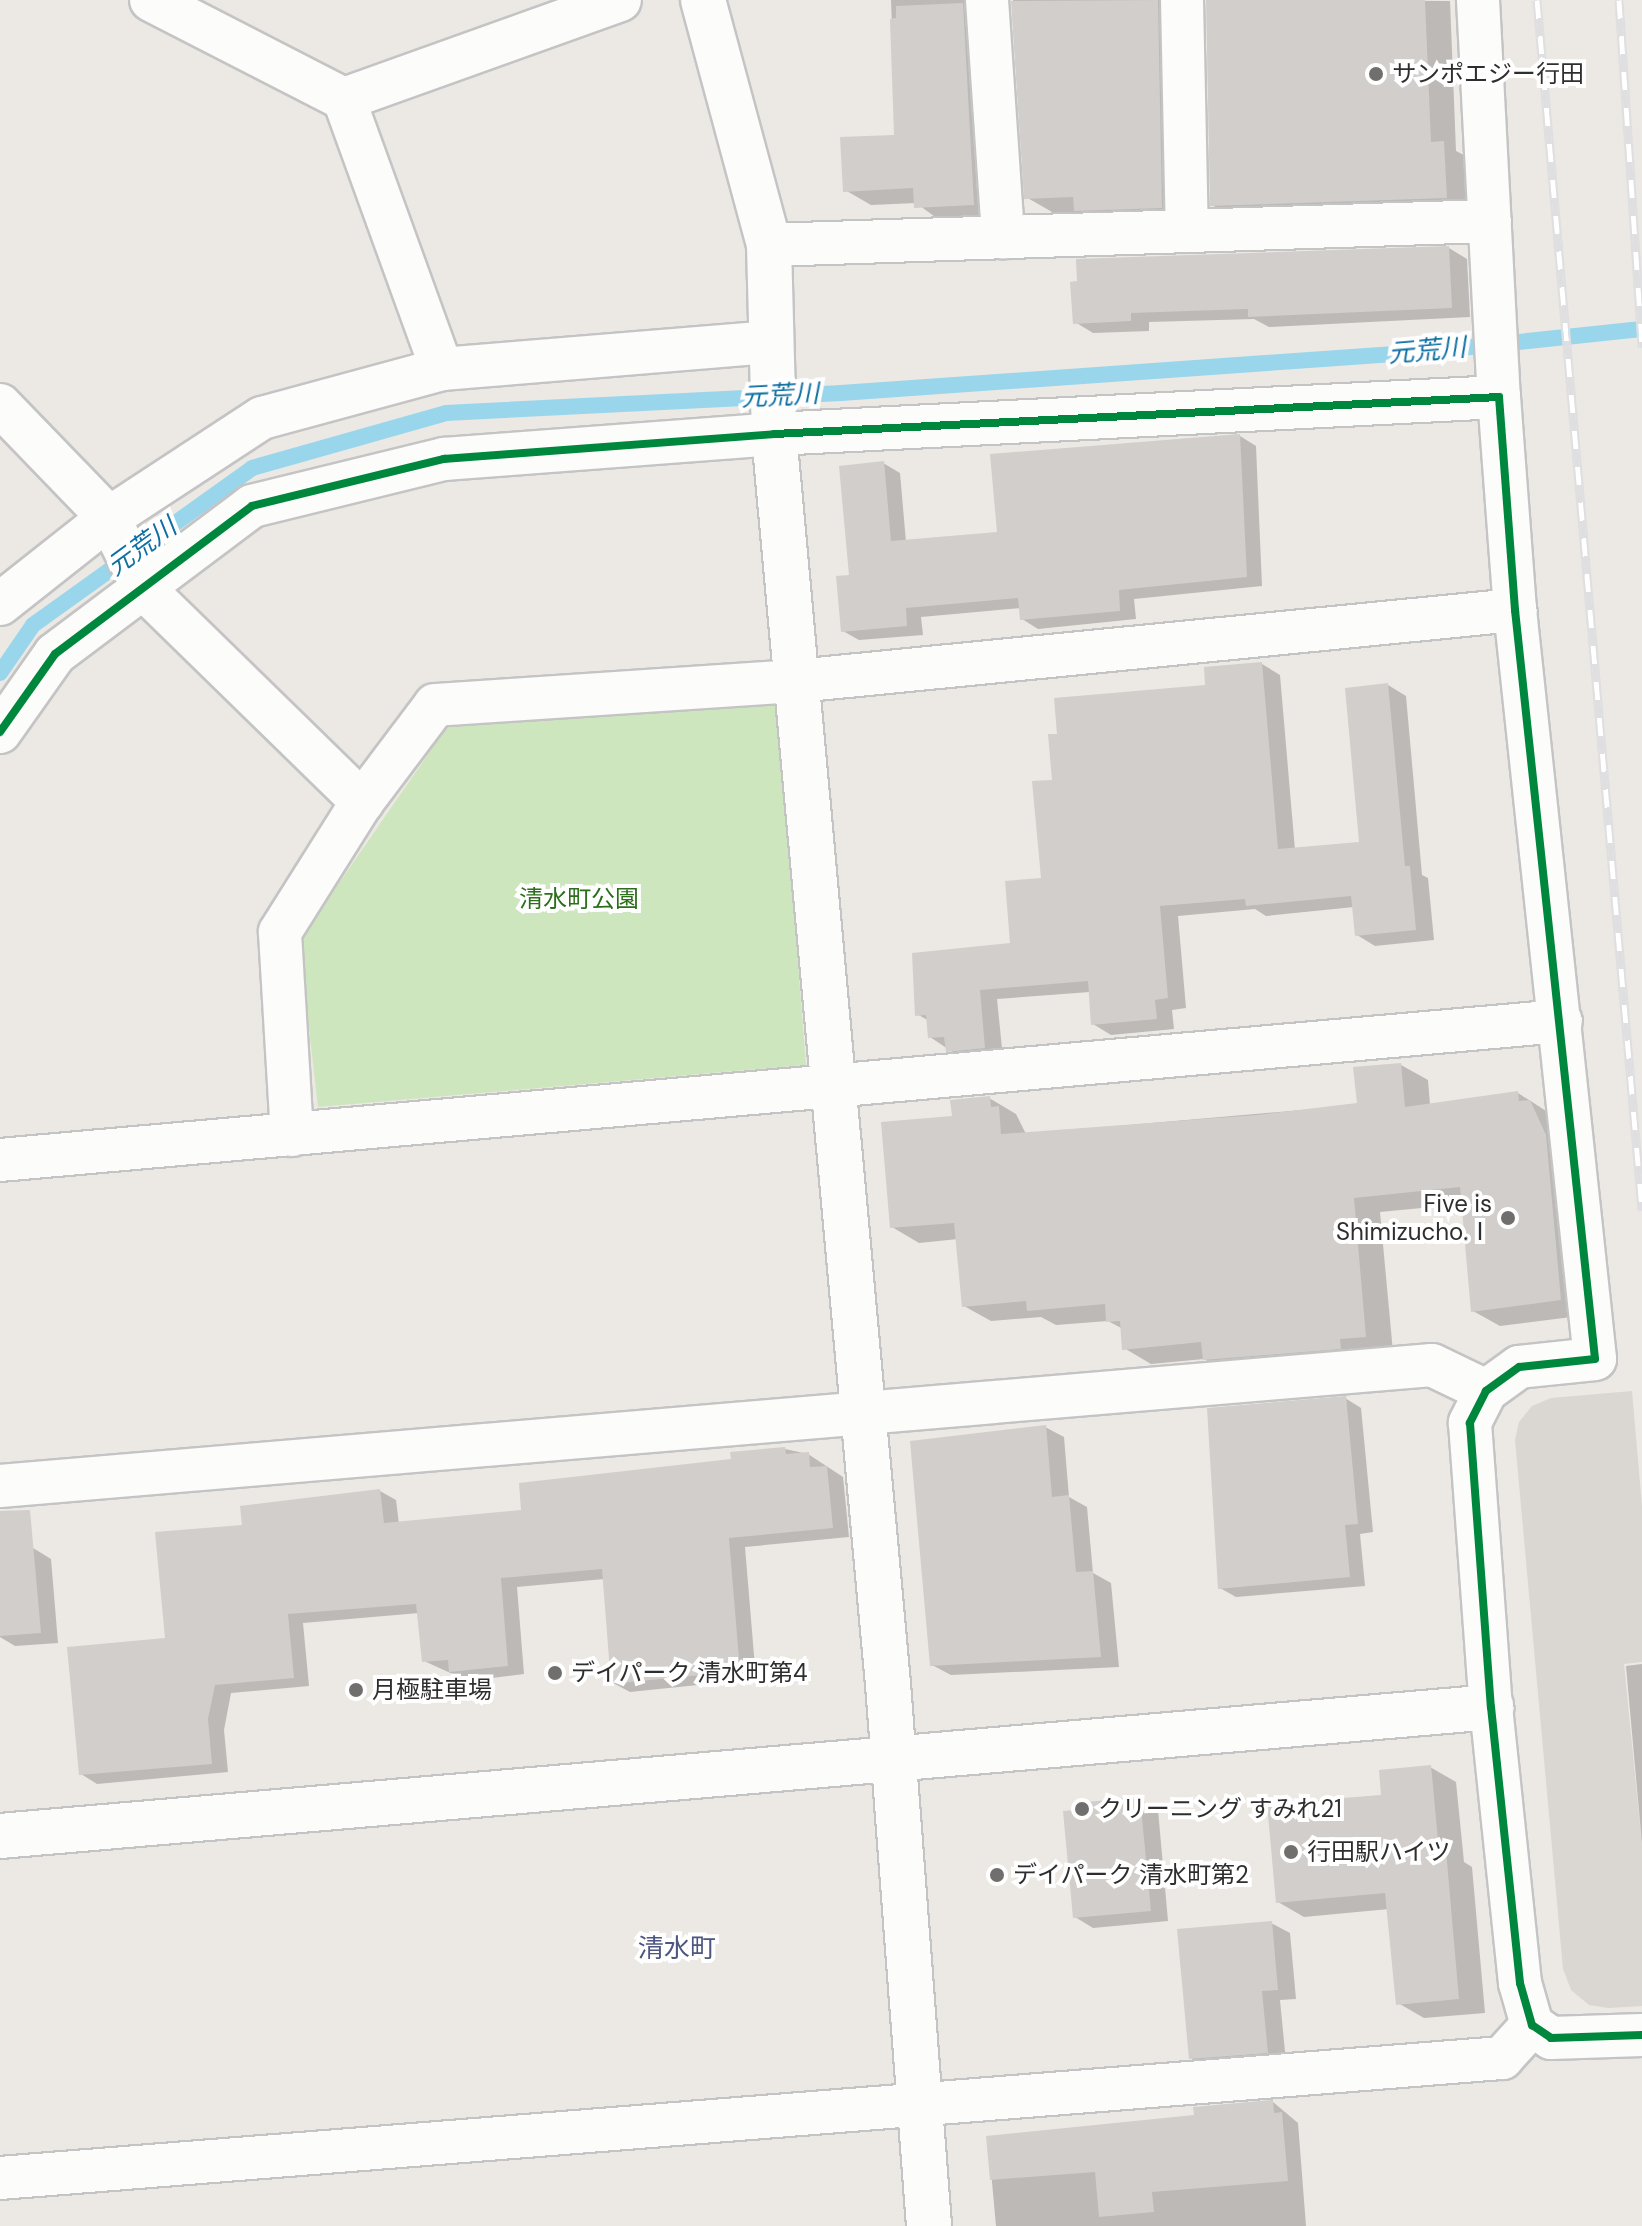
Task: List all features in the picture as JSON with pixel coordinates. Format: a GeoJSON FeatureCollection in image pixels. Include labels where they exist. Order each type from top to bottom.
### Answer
{"type":"FeatureCollection","features":[{"type":"Feature","properties":{"kind":"street"},"geometry":{"type":"LineString","coordinates":[[151,0],[344,99],[442,369]]}},
{"type":"Feature","properties":{"kind":"street"},"geometry":{"type":"LineString","coordinates":[[344,99],[620,0]]}},
{"type":"Feature","properties":{"kind":"street"},"geometry":{"type":"LineString","coordinates":[[703,0],[769,245],[774,434],[864,1413],[894,1760],[917,2107],[929,2226]]}},
{"type":"Feature","properties":{"kind":"street"},"geometry":{"type":"LineString","coordinates":[[987,0],[1003,237]]}},
{"type":"Feature","properties":{"kind":"street"},"geometry":{"type":"LineString","coordinates":[[1182,0],[1187,231]]}},
{"type":"Feature","properties":{"kind":"street"},"geometry":{"type":"LineString","coordinates":[[1478,0],[1499,397],[1515,610],[1595,1359],[1519,1367],[1486,1391],[1470,1423],[1491,1707],[1520,1983],[1532,2025],[1551,2038],[1642,2035]]}},
{"type":"Feature","properties":{"kind":"street"},"geometry":{"type":"LineString","coordinates":[[769,245],[1490,221]]}},
{"type":"Feature","properties":{"kind":"street"},"geometry":{"type":"LineString","coordinates":[[0,604],[109,518],[262,418],[442,369],[772,342]]}},
{"type":"Feature","properties":{"kind":"street"},"geometry":{"type":"LineString","coordinates":[[0,732],[55,654],[252,506],[444,459],[774,434],[1499,397]]}},
{"type":"Feature","properties":{"kind":"street"},"geometry":{"type":"LineString","coordinates":[[0,405],[109,518],[144,589],[362,802]]}},
{"type":"Feature","properties":{"kind":"street"},"geometry":{"type":"LineString","coordinates":[[292,1135],[280,932],[362,802],[435,705],[797,681],[1515,610]]}},
{"type":"Feature","properties":{"kind":"street"},"geometry":{"type":"LineString","coordinates":[[0,1160],[1561,1021]]}},
{"type":"Feature","properties":{"kind":"street"},"geometry":{"type":"LineString","coordinates":[[0,1486],[1432,1365],[1486,1391]]}},
{"type":"Feature","properties":{"kind":"street"},"geometry":{"type":"LineString","coordinates":[[0,1836],[1491,1707]]}},
{"type":"Feature","properties":{"kind":"street"},"geometry":{"type":"LineString","coordinates":[[0,2178],[1502,2058],[1532,2025]]}},
{"type":"Feature","properties":{"kind":"green space","name":"清水町公園"},"geometry":{"type":"Polygon","coordinates":[[[777,697],[806,1065],[318,1107],[299,941],[449,724],[777,697]]]}},
{"type":"Feature","properties":{"kind":"shaded area"},"geometry":{"type":"Polygon","coordinates":[[[1632,1391],[1642,1506],[1642,1662],[1624,1664],[1642,1845],[1642,2006],[1608,2008],[1589,2005],[1571,1990],[1563,1969],[1515,1440],[1519,1422],[1532,1406],[1551,1398],[1632,1391]]]}},
{"type":"Feature","properties":{"kind":"building"},"geometry":{"type":"Polygon","coordinates":[[[1158,0],[1162,208],[1074,211],[1073,197],[1024,199],[1011,1],[1158,0]]]}},
{"type":"Feature","properties":{"kind":"building"},"geometry":{"type":"Polygon","coordinates":[[[1206,0],[1425,0],[1431,142],[1444,141],[1447,198],[1210,206],[1206,0]]]}},
{"type":"Feature","properties":{"kind":"building"},"geometry":{"type":"Polygon","coordinates":[[[963,3],[974,205],[914,208],[913,188],[843,192],[840,137],[894,135],[890,19],[896,18],[896,6],[963,3]]]}},
{"type":"Feature","properties":{"kind":"building"},"geometry":{"type":"Polygon","coordinates":[[[1449,246],[1452,308],[1248,317],[1248,309],[1131,313],[1131,321],[1073,324],[1070,282],[1077,281],[1076,259],[1449,246]]]}},
{"type":"Feature","properties":{"kind":"building"},"geometry":{"type":"Polygon","coordinates":[[[1240,434],[1247,577],[1119,590],[1120,611],[1020,620],[1018,598],[906,608],[907,626],[841,632],[836,576],[849,575],[839,466],[884,461],[891,541],[997,532],[990,454],[1240,434]]]}},
{"type":"Feature","properties":{"kind":"building"},"geometry":{"type":"Polygon","coordinates":[[[1262,662],[1278,849],[1359,842],[1345,688],[1388,683],[1405,866],[1410,866],[1416,930],[1355,936],[1351,896],[1246,906],[1245,899],[1160,906],[1168,998],[1155,1000],[1157,1019],[1091,1025],[1088,981],[980,990],[985,1048],[946,1052],[944,1037],[928,1038],[926,1015],[915,1016],[912,953],[1010,943],[1005,881],[1041,878],[1032,781],[1052,780],[1048,734],[1057,734],[1054,698],[1205,685],[1204,667],[1262,662]]]}},
{"type":"Feature","properties":{"kind":"building"},"geometry":{"type":"Polygon","coordinates":[[[1401,1063],[1405,1107],[1518,1091],[1519,1101],[1530,1100],[1546,1135],[1561,1300],[1471,1312],[1460,1187],[1354,1198],[1366,1337],[1340,1339],[1341,1349],[1203,1360],[1201,1342],[1122,1350],[1120,1321],[1106,1322],[1105,1304],[1027,1311],[1026,1301],[962,1307],[954,1223],[890,1228],[881,1122],[952,1116],[950,1100],[990,1096],[991,1107],[999,1106],[1001,1134],[1257,1115],[1357,1103],[1353,1067],[1401,1063]]]}},
{"type":"Feature","properties":{"kind":"building"},"geometry":{"type":"Polygon","coordinates":[[[1346,1396],[1358,1524],[1345,1525],[1350,1577],[1218,1589],[1207,1408],[1346,1396]]]}},
{"type":"Feature","properties":{"kind":"building"},"geometry":{"type":"Polygon","coordinates":[[[1046,1425],[1052,1497],[1069,1495],[1076,1572],[1093,1571],[1101,1657],[930,1666],[910,1441],[1046,1425]]]}},
{"type":"Feature","properties":{"kind":"building"},"geometry":{"type":"Polygon","coordinates":[[[785,1447],[786,1454],[809,1452],[810,1467],[827,1466],[833,1528],[729,1538],[740,1671],[611,1684],[602,1569],[501,1578],[508,1666],[449,1672],[448,1660],[422,1662],[416,1604],[288,1614],[294,1678],[215,1685],[208,1719],[212,1764],[79,1775],[67,1647],[165,1638],[155,1532],[242,1525],[240,1506],[380,1489],[384,1523],[521,1510],[519,1483],[731,1459],[730,1452],[785,1447]]]}},
{"type":"Feature","properties":{"kind":"building"},"geometry":{"type":"Polygon","coordinates":[[[30,1510],[41,1633],[0,1636],[0,1511],[30,1510]]]}},
{"type":"Feature","properties":{"kind":"building"},"geometry":{"type":"Polygon","coordinates":[[[1431,1765],[1439,1850],[1446,1850],[1459,1999],[1396,2005],[1385,1893],[1276,1903],[1267,1804],[1381,1795],[1379,1770],[1431,1765]]]}},
{"type":"Feature","properties":{"kind":"building"},"geometry":{"type":"Polygon","coordinates":[[[1140,1797],[1151,1911],[1073,1918],[1063,1811],[1076,1810],[1076,1803],[1140,1797]]]}},
{"type":"Feature","properties":{"kind":"building"},"geometry":{"type":"Polygon","coordinates":[[[1272,1921],[1278,1990],[1262,1991],[1268,2053],[1189,2059],[1177,1929],[1272,1921]]]}},
{"type":"Feature","properties":{"kind":"building"},"geometry":{"type":"Polygon","coordinates":[[[1273,2100],[1274,2113],[1282,2112],[1288,2181],[1152,2192],[1154,2212],[1099,2217],[1095,2172],[990,2180],[986,2136],[1194,2115],[1193,2107],[1273,2100]]]}},
{"type":"Feature","properties":{"kind":"waterway","name":"元荒川"},"geometry":{"type":"LineString","coordinates":[[0,673],[33,625],[252,468],[446,413],[841,393],[1423,352],[1642,329]]}},
{"type":"Feature","properties":{"kind":"railway"},"geometry":{"type":"LineString","coordinates":[[1537,0],[1642,1210]]}},
{"type":"Feature","properties":{"kind":"railway"},"geometry":{"type":"LineString","coordinates":[[1619,0],[1642,347]]}},
{"type":"Feature","properties":{"kind":"cycle path"},"geometry":{"type":"LineString","coordinates":[[0,732],[55,654],[252,506],[444,459],[774,434],[1499,397],[1515,610],[1595,1359],[1519,1367],[1486,1391],[1470,1423],[1491,1707],[1520,1983],[1532,2025],[1551,2038],[1642,2035]]}},
{"type":"Feature","properties":{"kind":"place","name":"サンポエジー行田"},"geometry":{"type":"Point","coordinates":[1376,74]}},
{"type":"Feature","properties":{"kind":"place","name":"Five is Shimizucho.Ⅰ"},"geometry":{"type":"Point","coordinates":[1508,1218]}},
{"type":"Feature","properties":{"kind":"place","name":"デイパーク 清水町第4"},"geometry":{"type":"Point","coordinates":[555,1673]}},
{"type":"Feature","properties":{"kind":"place","name":"月極駐車場"},"geometry":{"type":"Point","coordinates":[356,1690]}},
{"type":"Feature","properties":{"kind":"place","name":"クリーニング すみれ21"},"geometry":{"type":"Point","coordinates":[1082,1809]}},
{"type":"Feature","properties":{"kind":"place","name":"行田駅ハイツ"},"geometry":{"type":"Point","coordinates":[1291,1852]}},
{"type":"Feature","properties":{"kind":"place","name":"デイパーク 清水町第2"},"geometry":{"type":"Point","coordinates":[997,1875]}},
{"type":"Feature","properties":{"kind":"district","name":"清水町"},"geometry":{"type":"Point","coordinates":[677,1949]}}]}
